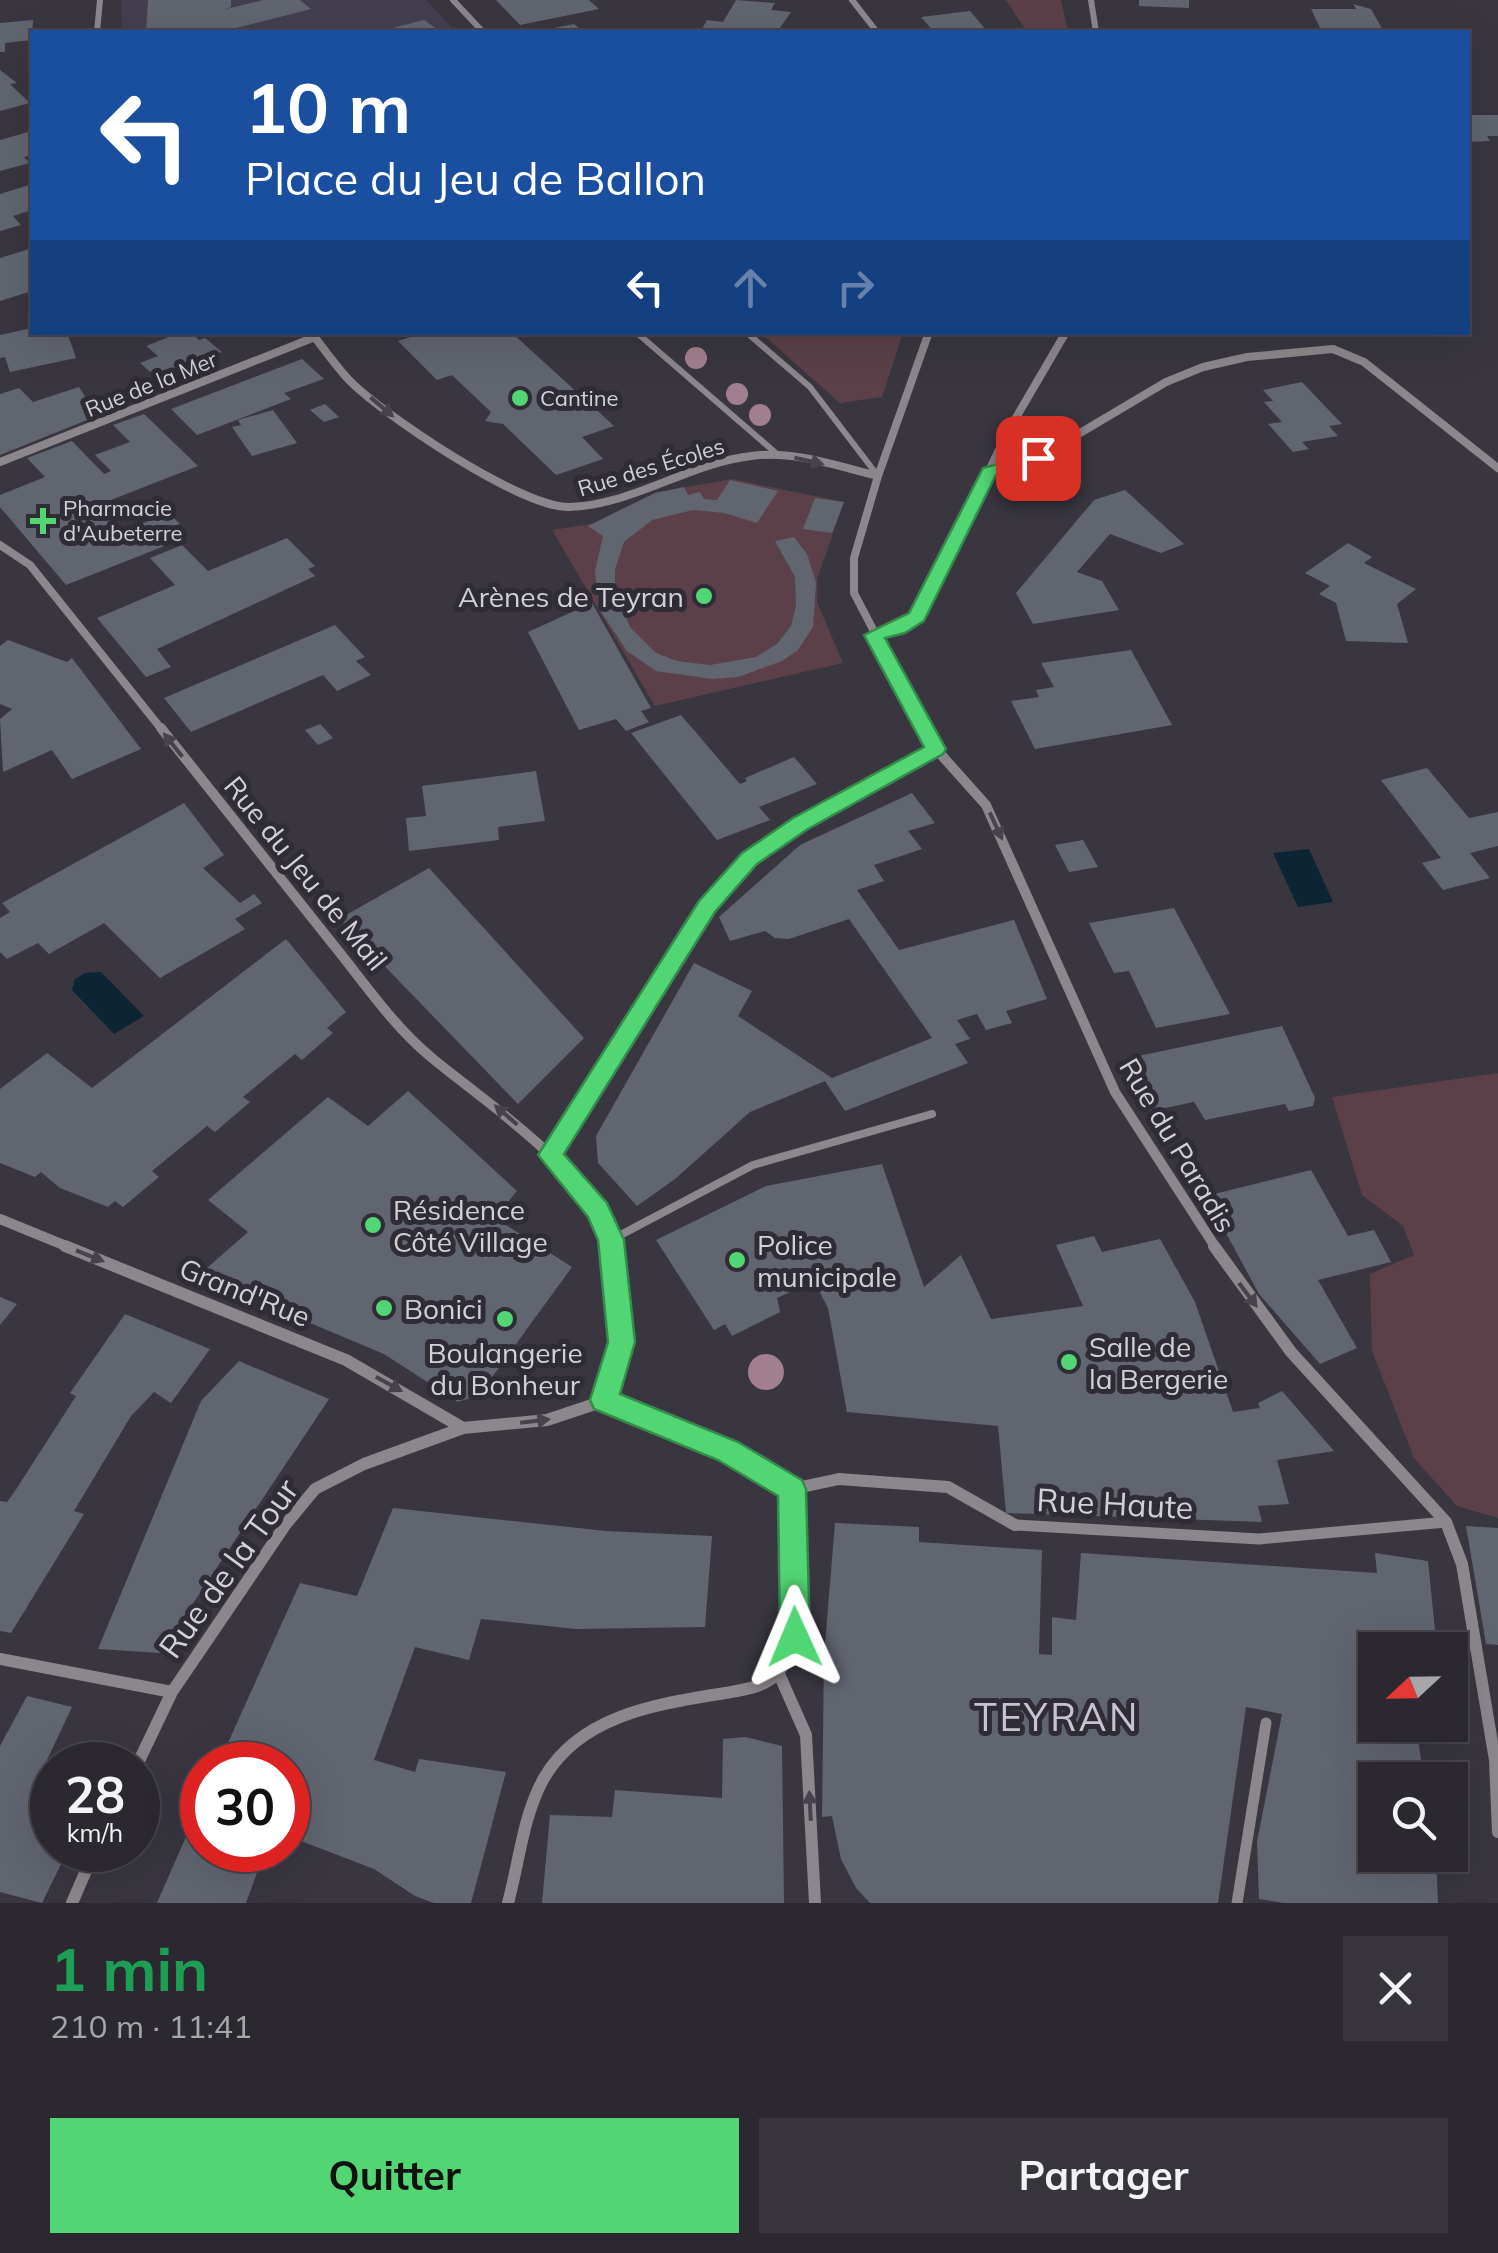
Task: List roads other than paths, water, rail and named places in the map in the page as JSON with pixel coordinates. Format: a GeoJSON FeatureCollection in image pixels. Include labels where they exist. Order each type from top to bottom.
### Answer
{"type":"FeatureCollection","features":[{"type":"Feature","properties":{"kind":"street"},"geometry":{"type":"LineString","coordinates":[[96,30],[100,0]]}},
{"type":"Feature","properties":{"kind":"street"},"geometry":{"type":"LineString","coordinates":[[453,0],[481,30]]}},
{"type":"Feature","properties":{"kind":"street"},"geometry":{"type":"LineString","coordinates":[[852,0],[876,30]]}},
{"type":"Feature","properties":{"kind":"street"},"geometry":{"type":"LineString","coordinates":[[1091,0],[1096,30]]}},
{"type":"Feature","properties":{"kind":"street","name":"Rue des Écoles"},"geometry":{"type":"LineString","coordinates":[[313,335],[350,380],[411,430],[544,505],[581,508],[746,456],[777,454],[878,476]]}},
{"type":"Feature","properties":{"kind":"street","name":"Rue de la Mer"},"geometry":{"type":"LineString","coordinates":[[0,462],[313,335]]}},
{"type":"Feature","properties":{"kind":"street","name":"Rue du Paradis"},"geometry":{"type":"LineString","coordinates":[[928,335],[878,476],[854,558],[854,592],[873,635],[936,749],[986,806],[1115,1092],[1188,1210],[1291,1352],[1446,1522]]}},
{"type":"Feature","properties":{"kind":"street"},"geometry":{"type":"LineString","coordinates":[[873,635],[917,617],[1007,434],[1064,335]]}},
{"type":"Feature","properties":{"kind":"street"},"geometry":{"type":"LineString","coordinates":[[989,472],[1038,458],[1166,382],[1204,367],[1248,357],[1334,349],[1364,362],[1498,468]]}},
{"type":"Feature","properties":{"kind":"street","name":"Rue du Jeu de Mail"},"geometry":{"type":"LineString","coordinates":[[0,544],[30,565],[388,1012],[430,1056],[476,1089],[550,1155],[598,1210],[611,1240],[621,1342],[604,1400]]}},
{"type":"Feature","properties":{"kind":"street"},"geometry":{"type":"LineString","coordinates":[[550,1155],[707,906],[749,858],[801,824],[936,749]]}},
{"type":"Feature","properties":{"kind":"street","name":"Grand'Rue"},"geometry":{"type":"LineString","coordinates":[[0,1219],[346,1360],[462,1428]]}},
{"type":"Feature","properties":{"kind":"street"},"geometry":{"type":"LineString","coordinates":[[508,1903],[543,1780],[568,1743],[598,1724],[652,1706],[751,1688],[779,1674],[795,1637],[792,1489],[728,1451],[604,1400]]}},
{"type":"Feature","properties":{"kind":"street","name":"Rue de la Tour"},"geometry":{"type":"LineString","coordinates":[[148,1742],[172,1692],[286,1524],[315,1490],[364,1464],[462,1428],[546,1420],[604,1400]]}},
{"type":"Feature","properties":{"kind":"street","name":"Rue Haute"},"geometry":{"type":"LineString","coordinates":[[792,1489],[839,1479],[948,1487],[1015,1525],[1258,1539],[1446,1522]]}},
{"type":"Feature","properties":{"kind":"street"},"geometry":{"type":"LineString","coordinates":[[1446,1522],[1462,1564],[1495,1760],[1498,1832]]}},
{"type":"Feature","properties":{"kind":"street"},"geometry":{"type":"LineString","coordinates":[[0,1659],[172,1692]]}},
{"type":"Feature","properties":{"kind":"street"},"geometry":{"type":"LineString","coordinates":[[779,1674],[806,1735],[815,1903]]}},
{"type":"Feature","properties":{"kind":"street"},"geometry":{"type":"LineString","coordinates":[[1237,1903],[1266,1724]]}},
{"type":"Feature","properties":{"kind":"street"},"geometry":{"type":"LineString","coordinates":[[72,1903],[85,1872]]}},
{"type":"Feature","properties":{"kind":"lane"},"geometry":{"type":"LineString","coordinates":[[639,335],[777,454]]}},
{"type":"Feature","properties":{"kind":"lane"},"geometry":{"type":"LineString","coordinates":[[749,335],[810,387],[878,476]]}},
{"type":"Feature","properties":{"kind":"lane"},"geometry":{"type":"LineString","coordinates":[[611,1240],[753,1165],[932,1114]]}},
{"type":"Feature","properties":{"kind":"water"},"geometry":{"type":"Polygon","coordinates":[[[1309,849],[1333,902],[1298,907],[1273,853],[1309,849]]]}},
{"type":"Feature","properties":{"kind":"water"},"geometry":{"type":"Polygon","coordinates":[[[101,972],[144,1016],[114,1034],[72,990],[75,979],[85,973],[101,972]]]}},
{"type":"Feature","properties":{"kind":"place","name":"Cantine"},"geometry":{"type":"Point","coordinates":[520,398]}},
{"type":"Feature","properties":{"kind":"place","name":"Pharmacie d'Aubeterre"},"geometry":{"type":"Point","coordinates":[43,521]}},
{"type":"Feature","properties":{"kind":"place","name":"Arènes de Teyran"},"geometry":{"type":"Point","coordinates":[704,596]}},
{"type":"Feature","properties":{"kind":"place","name":"Résidence Côté Village"},"geometry":{"type":"Point","coordinates":[373,1225]}},
{"type":"Feature","properties":{"kind":"place","name":"Police municipale"},"geometry":{"type":"Point","coordinates":[737,1260]}},
{"type":"Feature","properties":{"kind":"place","name":"Bonici"},"geometry":{"type":"Point","coordinates":[384,1308]}},
{"type":"Feature","properties":{"kind":"place","name":"Boulangerie du Bonheur"},"geometry":{"type":"Point","coordinates":[505,1319]}},
{"type":"Feature","properties":{"kind":"place","name":"Salle de la Bergerie"},"geometry":{"type":"Point","coordinates":[1069,1362]}},
{"type":"Feature","properties":{"kind":"district","name":"TEYRAN"},"geometry":{"type":"Point","coordinates":[1057,1717]}}]}
